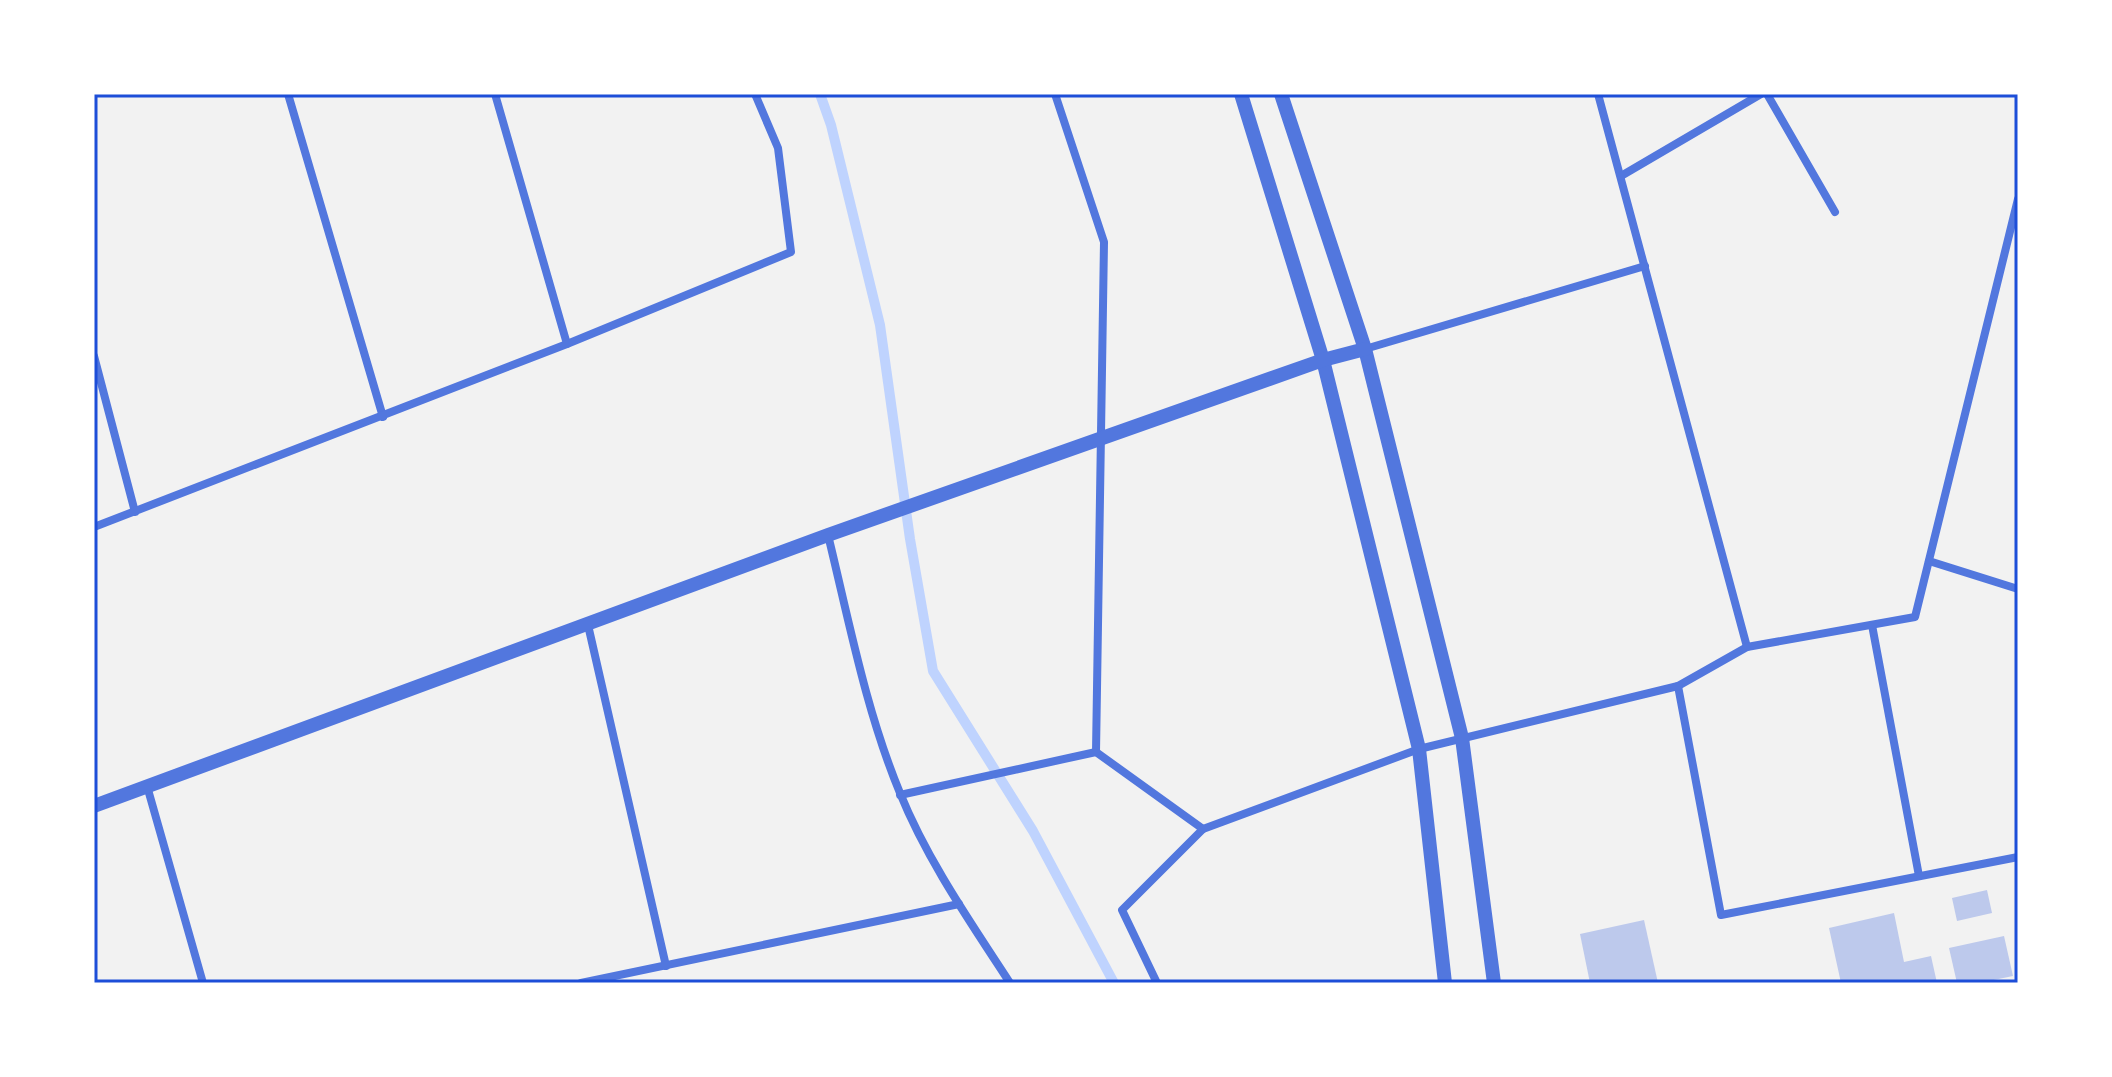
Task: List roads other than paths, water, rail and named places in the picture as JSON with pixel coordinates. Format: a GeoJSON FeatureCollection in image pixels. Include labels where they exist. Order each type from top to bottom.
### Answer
{"type":"FeatureCollection","features":[{"type":"Feature","properties":{"kind":"street"},"geometry":{"type":"LineString","coordinates":[[288,94],[383,417]]}},
{"type":"Feature","properties":{"kind":"street"},"geometry":{"type":"LineString","coordinates":[[495,94],[567,344]]}},
{"type":"Feature","properties":{"kind":"street"},"geometry":{"type":"LineString","coordinates":[[94,527],[383,417],[791,252],[778,148],[755,94]]}},
{"type":"Feature","properties":{"kind":"street"},"geometry":{"type":"LineString","coordinates":[[1055,94],[1104,242],[1096,752]]}},
{"type":"Feature","properties":{"kind":"street"},"geometry":{"type":"LineString","coordinates":[[1241,94],[1323,360],[1419,749],[1445,983]]}},
{"type":"Feature","properties":{"kind":"street"},"geometry":{"type":"LineString","coordinates":[[1281,94],[1365,349],[1462,738],[1494,983]]}},
{"type":"Feature","properties":{"kind":"street"},"geometry":{"type":"LineString","coordinates":[[1598,94],[1747,647]]}},
{"type":"Feature","properties":{"kind":"street"},"geometry":{"type":"LineString","coordinates":[[1621,176],[1761,94]]}},
{"type":"Feature","properties":{"kind":"street"},"geometry":{"type":"LineString","coordinates":[[1767,94],[1835,212]]}},
{"type":"Feature","properties":{"kind":"street"},"geometry":{"type":"LineString","coordinates":[[1157,983],[1122,910],[1203,829],[1419,749],[1678,686],[1747,647],[1915,617],[2018,199]]}},
{"type":"Feature","properties":{"kind":"street"},"geometry":{"type":"LineString","coordinates":[[94,806],[828,535],[1323,360],[1645,266]]}},
{"type":"Feature","properties":{"kind":"street"},"geometry":{"type":"LineString","coordinates":[[94,356],[135,512]]}},
{"type":"Feature","properties":{"kind":"street"},"geometry":{"type":"LineString","coordinates":[[828,535],[868,703],[900,795],[959,904],[1010,983]]}},
{"type":"Feature","properties":{"kind":"street"},"geometry":{"type":"LineString","coordinates":[[1929,561],[2018,589]]}},
{"type":"Feature","properties":{"kind":"street"},"geometry":{"type":"LineString","coordinates":[[588,625],[666,966]]}},
{"type":"Feature","properties":{"kind":"street"},"geometry":{"type":"LineString","coordinates":[[1872,625],[1919,876]]}},
{"type":"Feature","properties":{"kind":"street"},"geometry":{"type":"LineString","coordinates":[[1678,686],[1721,915],[2018,857]]}},
{"type":"Feature","properties":{"kind":"street"},"geometry":{"type":"LineString","coordinates":[[900,795],[1096,752],[1203,829]]}},
{"type":"Feature","properties":{"kind":"street"},"geometry":{"type":"LineString","coordinates":[[147,786],[203,983]]}},
{"type":"Feature","properties":{"kind":"street"},"geometry":{"type":"LineString","coordinates":[[581,983],[959,904]]}},
{"type":"Feature","properties":{"kind":"waterway"},"geometry":{"type":"LineString","coordinates":[[820,94],[831,125],[880,325],[910,539],[933,671],[1033,831],[1114,983]]}}]}
